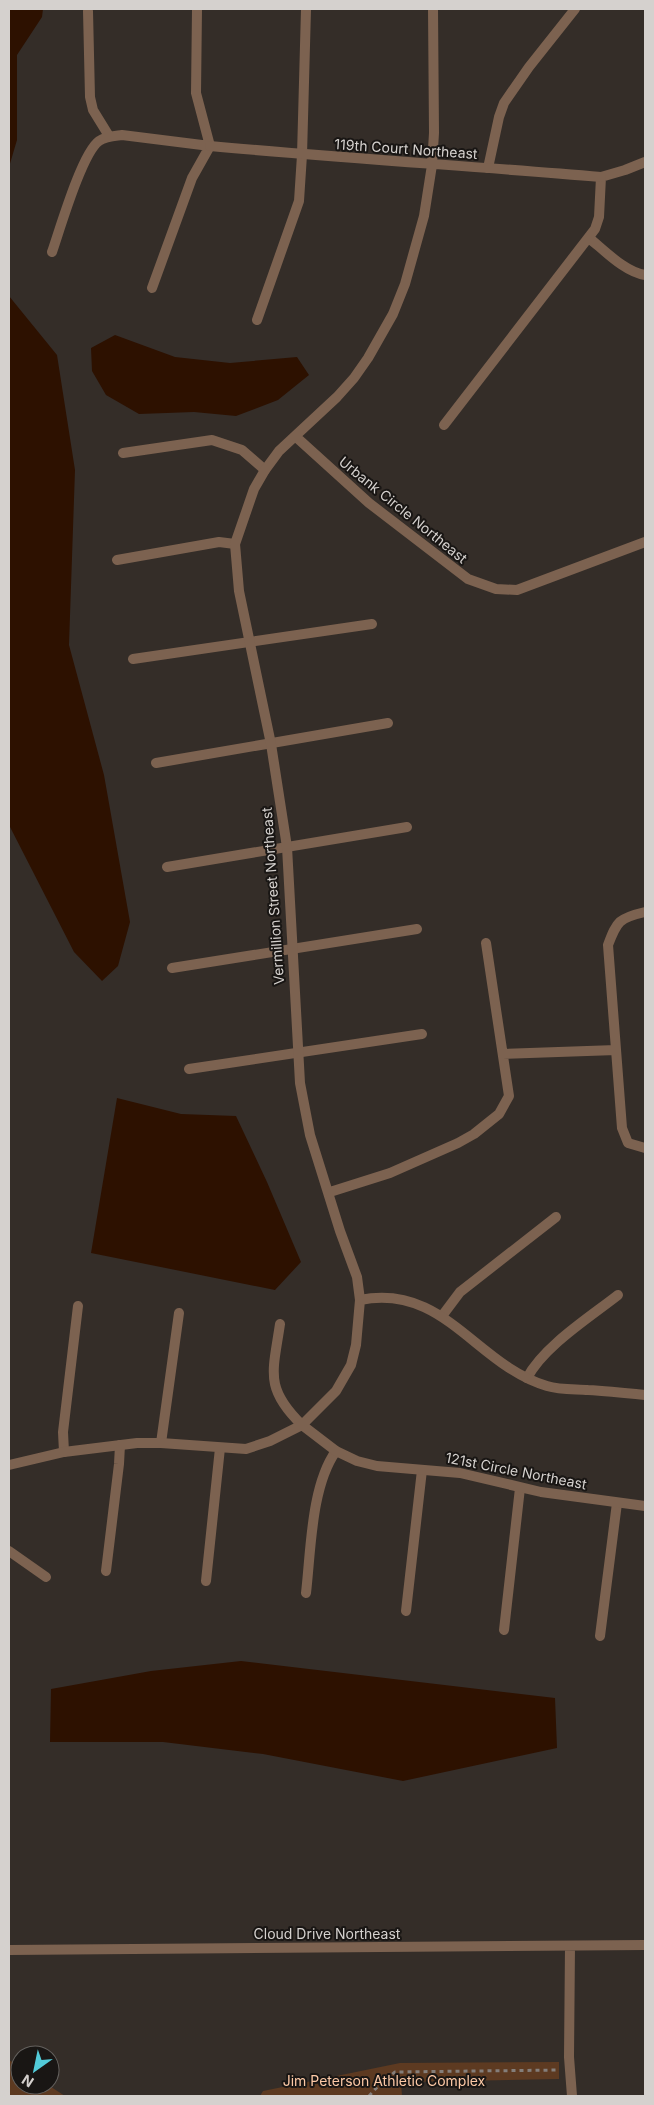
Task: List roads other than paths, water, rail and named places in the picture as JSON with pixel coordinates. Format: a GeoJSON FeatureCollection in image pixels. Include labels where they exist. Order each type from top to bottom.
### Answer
{"type":"FeatureCollection","features":[{"type":"Feature","properties":{"kind":"street"},"geometry":{"type":"LineString","coordinates":[[152,288],[192,178],[210,146],[196,93],[197,9]]}},
{"type":"Feature","properties":{"kind":"street"},"geometry":{"type":"LineString","coordinates":[[257,320],[297,209],[300,194],[306,9]]}},
{"type":"Feature","properties":{"kind":"street","name":"Vermillion Street Northeast"},"geometry":{"type":"LineString","coordinates":[[9,1465],[64,1452],[120,1445],[161,1443],[246,1449],[270,1441],[302,1425],[336,1391],[351,1365],[356,1345],[360,1300],[357,1277],[340,1231],[330,1192],[310,1135],[300,1083],[286,848],[272,744],[239,591],[236,544],[254,490],[265,470],[279,451],[337,397],[354,378],[368,358],[393,314],[415,250],[424,216],[432,164],[434,133],[433,9]]}},
{"type":"Feature","properties":{"kind":"street"},"geometry":{"type":"LineString","coordinates":[[488,168],[499,117],[504,103],[529,67],[575,9]]}},
{"type":"Feature","properties":{"kind":"street"},"geometry":{"type":"LineString","coordinates":[[52,252],[83,164],[98,141],[109,136],[93,110],[90,97],[88,12]]}},
{"type":"Feature","properties":{"kind":"street","name":"119th Court Northeast"},"geometry":{"type":"LineString","coordinates":[[109,136],[122,135],[302,155],[600,177]]}},
{"type":"Feature","properties":{"kind":"street"},"geometry":{"type":"LineString","coordinates":[[444,424],[595,229],[598,217],[600,177],[645,162]]}},
{"type":"Feature","properties":{"kind":"street"},"geometry":{"type":"LineString","coordinates":[[589,238],[626,267],[645,275]]}},
{"type":"Feature","properties":{"kind":"street","name":"Urbank Circle Northeast"},"geometry":{"type":"LineString","coordinates":[[295,436],[389,520],[468,579],[496,589],[517,590],[645,542]]}},
{"type":"Feature","properties":{"kind":"street"},"geometry":{"type":"LineString","coordinates":[[123,453],[212,440],[242,450],[265,470]]}},
{"type":"Feature","properties":{"kind":"street"},"geometry":{"type":"LineString","coordinates":[[117,560],[219,542],[236,544]]}},
{"type":"Feature","properties":{"kind":"street"},"geometry":{"type":"LineString","coordinates":[[133,659],[372,624]]}},
{"type":"Feature","properties":{"kind":"street"},"geometry":{"type":"LineString","coordinates":[[156,763],[388,723]]}},
{"type":"Feature","properties":{"kind":"street"},"geometry":{"type":"LineString","coordinates":[[167,867],[407,827]]}},
{"type":"Feature","properties":{"kind":"street"},"geometry":{"type":"LineString","coordinates":[[645,912],[629,916],[616,925],[608,945],[622,1128],[628,1143],[645,1148]]}},
{"type":"Feature","properties":{"kind":"street"},"geometry":{"type":"LineString","coordinates":[[172,968],[417,929]]}},
{"type":"Feature","properties":{"kind":"street"},"geometry":{"type":"LineString","coordinates":[[330,1192],[398,1169],[458,1143],[474,1134],[500,1114],[509,1096],[486,943]]}},
{"type":"Feature","properties":{"kind":"street"},"geometry":{"type":"LineString","coordinates":[[189,1069],[422,1034]]}},
{"type":"Feature","properties":{"kind":"street"},"geometry":{"type":"LineString","coordinates":[[503,1054],[616,1050]]}},
{"type":"Feature","properties":{"kind":"street"},"geometry":{"type":"LineString","coordinates":[[442,1316],[460,1292],[556,1217]]}},
{"type":"Feature","properties":{"kind":"street"},"geometry":{"type":"LineString","coordinates":[[528,1378],[532,1368],[548,1351],[618,1294]]}},
{"type":"Feature","properties":{"kind":"street"},"geometry":{"type":"LineString","coordinates":[[360,1300],[402,1298],[442,1316],[492,1356],[528,1378],[547,1386],[645,1396]]}},
{"type":"Feature","properties":{"kind":"street"},"geometry":{"type":"LineString","coordinates":[[64,1452],[63,1432],[78,1306]]}},
{"type":"Feature","properties":{"kind":"street"},"geometry":{"type":"LineString","coordinates":[[161,1443],[179,1313]]}},
{"type":"Feature","properties":{"kind":"street","name":"121st Circle Northeast"},"geometry":{"type":"LineString","coordinates":[[280,1324],[272,1376],[278,1397],[302,1425],[336,1451],[357,1461],[378,1466],[460,1473],[520,1488],[645,1506]]}},
{"type":"Feature","properties":{"kind":"street"},"geometry":{"type":"LineString","coordinates":[[106,1571],[120,1445]]}},
{"type":"Feature","properties":{"kind":"street"},"geometry":{"type":"LineString","coordinates":[[206,1581],[220,1448]]}},
{"type":"Feature","properties":{"kind":"street"},"geometry":{"type":"LineString","coordinates":[[306,1593],[318,1493],[328,1462],[336,1451]]}},
{"type":"Feature","properties":{"kind":"street"},"geometry":{"type":"LineString","coordinates":[[406,1611],[422,1470]]}},
{"type":"Feature","properties":{"kind":"street"},"geometry":{"type":"LineString","coordinates":[[504,1630],[520,1488]]}},
{"type":"Feature","properties":{"kind":"street"},"geometry":{"type":"LineString","coordinates":[[600,1636],[617,1502]]}},
{"type":"Feature","properties":{"kind":"street"},"geometry":{"type":"LineString","coordinates":[[9,1551],[46,1576]]}},
{"type":"Feature","properties":{"kind":"street","name":"Cloud Drive Northeast"},"geometry":{"type":"LineString","coordinates":[[9,1950],[645,1945]]}},
{"type":"Feature","properties":{"kind":"street"},"geometry":{"type":"LineString","coordinates":[[570,1946],[570,2070],[572,2096]]}},
{"type":"Feature","properties":{"kind":"park label","name":"Jim Peterson Athletic Complex"},"geometry":{"type":"Point","coordinates":[384,2081]}}]}
